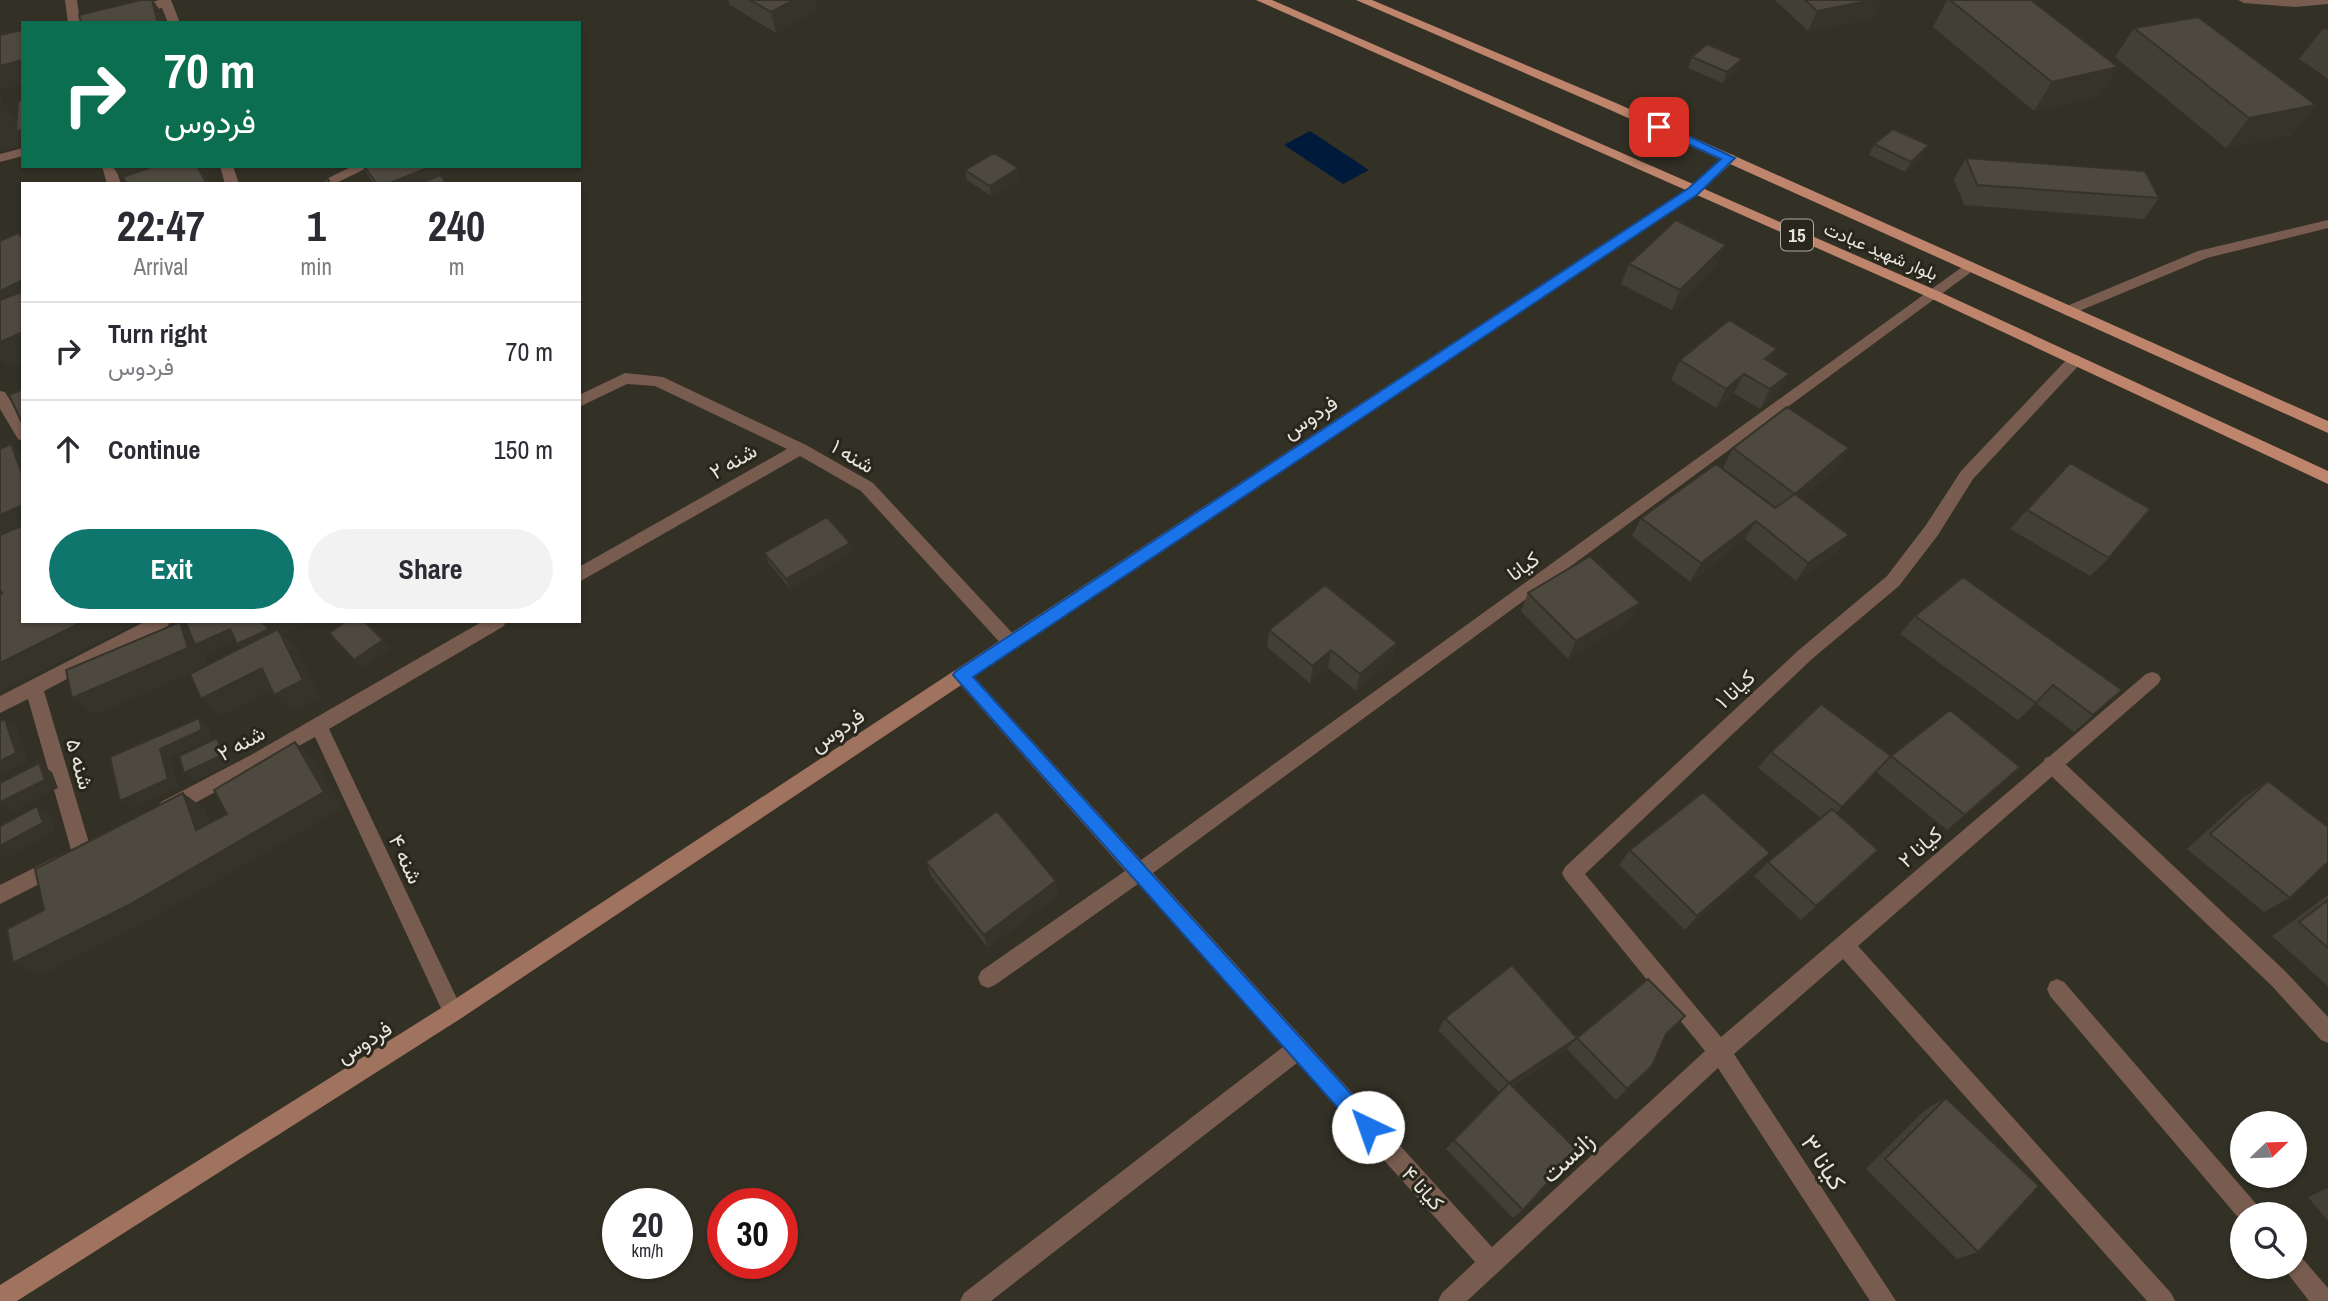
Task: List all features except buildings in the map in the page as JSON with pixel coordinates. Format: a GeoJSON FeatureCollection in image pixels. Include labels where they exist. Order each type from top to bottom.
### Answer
{"type":"FeatureCollection","features":[{"type":"Feature","properties":{"kind":"main road","name":"بلوار شهید عبادت"},"geometry":{"type":"LineString","coordinates":[[1262,0],[1935,295],[2328,478]]}},
{"type":"Feature","properties":{"kind":"main road","name":"بلوار شهید عبادت"},"geometry":{"type":"LineString","coordinates":[[1363,0],[1729,158],[2328,427]]}},
{"type":"Feature","properties":{"kind":"street"},"geometry":{"type":"LineString","coordinates":[[71,0],[74,21]]}},
{"type":"Feature","properties":{"kind":"street"},"geometry":{"type":"LineString","coordinates":[[2244,0],[2295,4],[2328,1]]}},
{"type":"Feature","properties":{"kind":"street"},"geometry":{"type":"LineString","coordinates":[[96,21],[166,2],[173,21]]}},
{"type":"Feature","properties":{"kind":"street"},"geometry":{"type":"LineString","coordinates":[[0,158],[21,153]]}},
{"type":"Feature","properties":{"kind":"street","name":"فردوس"},"geometry":{"type":"LineString","coordinates":[[0,1298],[453,1013],[1693,191],[1729,158]]}},
{"type":"Feature","properties":{"kind":"street"},"geometry":{"type":"LineString","coordinates":[[328,182],[347,175]]}},
{"type":"Feature","properties":{"kind":"street"},"geometry":{"type":"LineString","coordinates":[[2067,311],[2203,254],[2328,224]]}},
{"type":"Feature","properties":{"kind":"street","name":"کیانا"},"geometry":{"type":"LineString","coordinates":[[988,978],[1138,873],[1935,295],[1969,267]]}},
{"type":"Feature","properties":{"kind":"street","name":"کیانا ۱"},"geometry":{"type":"LineString","coordinates":[[1720,1052],[1572,873],[1806,654],[1893,581],[1932,530],[1967,475],[2075,360]]}},
{"type":"Feature","properties":{"kind":"street","name":"شنه ۱"},"geometry":{"type":"LineString","coordinates":[[581,401],[625,378],[659,381],[800,449],[867,487],[1011,643]]}},
{"type":"Feature","properties":{"kind":"street"},"geometry":{"type":"LineString","coordinates":[[0,397],[21,432]]}},
{"type":"Feature","properties":{"kind":"street","name":"شنه ۲"},"geometry":{"type":"LineString","coordinates":[[581,574],[800,449]]}},
{"type":"Feature","properties":{"kind":"street"},"geometry":{"type":"LineString","coordinates":[[0,705],[158,623]]}},
{"type":"Feature","properties":{"kind":"street","name":"شنه ۲"},"geometry":{"type":"LineString","coordinates":[[152,816],[258,761],[496,623]]}},
{"type":"Feature","properties":{"kind":"street","name":"کیانا ۴"},"geometry":{"type":"LineString","coordinates":[[961,675],[1491,1263]]}},
{"type":"Feature","properties":{"kind":"street","name":"کیانا ۲"},"geometry":{"type":"LineString","coordinates":[[1720,1052],[1843,943],[2152,679]]}},
{"type":"Feature","properties":{"kind":"street","name":"شنه ۵"},"geometry":{"type":"LineString","coordinates":[[0,895],[88,850],[34,688]]}},
{"type":"Feature","properties":{"kind":"street","name":"شنه ۴"},"geometry":{"type":"LineString","coordinates":[[318,725],[453,1013]]}},
{"type":"Feature","properties":{"kind":"street"},"geometry":{"type":"LineString","coordinates":[[2052,764],[2279,979],[2328,1033]]}},
{"type":"Feature","properties":{"kind":"street"},"geometry":{"type":"LineString","coordinates":[[1843,943],[2163,1301]]}},
{"type":"Feature","properties":{"kind":"street"},"geometry":{"type":"LineString","coordinates":[[2057,989],[2240,1202]]}},
{"type":"Feature","properties":{"kind":"street"},"geometry":{"type":"LineString","coordinates":[[972,1301],[1297,1049]]}},
{"type":"Feature","properties":{"kind":"street","name":"زانست"},"geometry":{"type":"LineString","coordinates":[[1450,1301],[1720,1052]]}},
{"type":"Feature","properties":{"kind":"street","name":"کیانا ۳"},"geometry":{"type":"LineString","coordinates":[[1720,1052],[1884,1301]]}},
{"type":"Feature","properties":{"kind":"street"},"geometry":{"type":"LineString","coordinates":[[2305,1279],[2324,1301]]}},
{"type":"Feature","properties":{"kind":"water"},"geometry":{"type":"Polygon","coordinates":[[[1310,131],[1369,170],[1343,184],[1284,145],[1310,131]]]}},
{"type":"Feature","properties":{"kind":"route"},"geometry":{"type":"LineString","coordinates":[[1368,1127],[961,675],[1693,191],[1729,158],[1659,127]]}}]}
